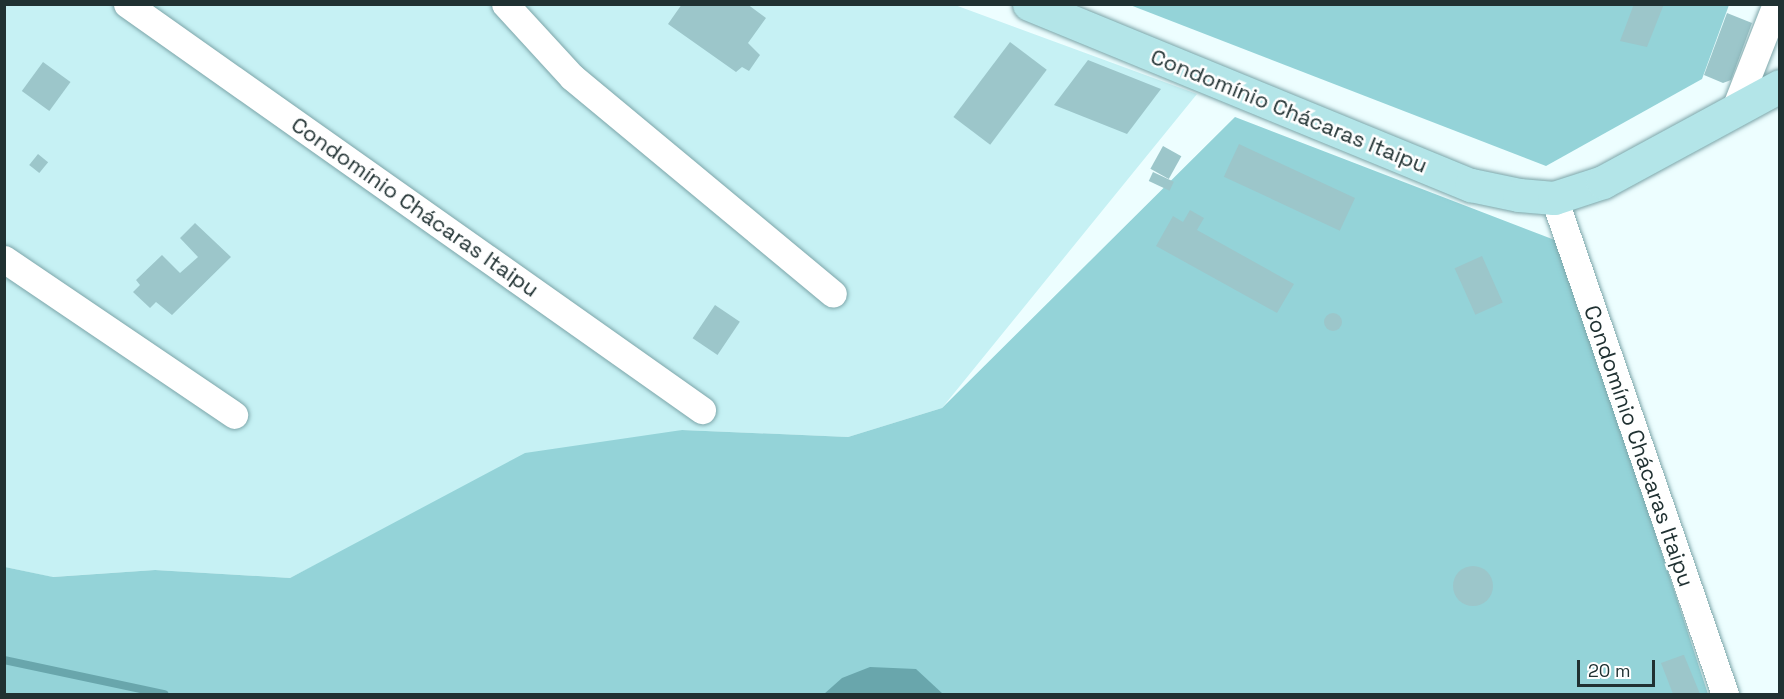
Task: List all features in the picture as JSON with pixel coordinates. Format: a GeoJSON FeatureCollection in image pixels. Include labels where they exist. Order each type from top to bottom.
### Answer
{"type":"FeatureCollection","features":[{"type":"Feature","properties":{"kind":"street","name":"Condomínio Chácaras Itaipu"},"geometry":{"type":"LineString","coordinates":[[127,4],[702,410]]}},
{"type":"Feature","properties":{"kind":"street"},"geometry":{"type":"LineString","coordinates":[[505,4],[572,77],[833,294]]}},
{"type":"Feature","properties":{"kind":"street","name":"Condomínio Chácaras Itaipu"},"geometry":{"type":"LineString","coordinates":[[1029,4],[1471,185],[1554,198],[1603,182],[1779,86]]}},
{"type":"Feature","properties":{"kind":"street"},"geometry":{"type":"LineString","coordinates":[[1734,111],[1776,4]]}},
{"type":"Feature","properties":{"kind":"street","name":"Condomínio Chácaras Itaipu"},"geometry":{"type":"LineString","coordinates":[[1554,198],[1725,694]]}},
{"type":"Feature","properties":{"kind":"street"},"geometry":{"type":"LineString","coordinates":[[4,259],[234,415]]}},
{"type":"Feature","properties":{"kind":"shaded area"},"geometry":{"type":"Polygon","coordinates":[[[5,5],[955,5],[1197,94],[942,408],[848,437],[682,430],[374,535],[290,578],[155,570],[52,577],[5,567],[5,5]]]}},
{"type":"Feature","properties":{"kind":"shaded area"},"geometry":{"type":"Polygon","coordinates":[[[1130,5],[1729,5],[1702,79],[1546,166],[1130,5]]]}},
{"type":"Feature","properties":{"kind":"shaded area"},"geometry":{"type":"Polygon","coordinates":[[[1235,117],[1560,242],[1708,694],[5,694],[5,567],[53,577],[155,570],[290,578],[525,453],[682,430],[848,437],[942,408],[1235,117]]]}},
{"type":"Feature","properties":{"kind":"shaded area"},"geometry":{"type":"Polygon","coordinates":[[[870,667],[916,669],[943,694],[824,694],[842,678],[870,667]]]}},
{"type":"Feature","properties":{"kind":"building"},"geometry":{"type":"Polygon","coordinates":[[[682,4],[747,4],[766,18],[748,43],[760,55],[749,71],[742,67],[736,72],[668,24],[682,4]]]}},
{"type":"Feature","properties":{"kind":"building"},"geometry":{"type":"Polygon","coordinates":[[[1634,4],[1664,4],[1647,47],[1620,41],[1634,4]]]}},
{"type":"Feature","properties":{"kind":"building"},"geometry":{"type":"Polygon","coordinates":[[[1727,13],[1752,23],[1731,80],[1723,83],[1704,75],[1727,13]]]}},
{"type":"Feature","properties":{"kind":"building"},"geometry":{"type":"Polygon","coordinates":[[[1010,42],[1047,70],[990,145],[953,117],[1010,42]]]}},
{"type":"Feature","properties":{"kind":"building"},"geometry":{"type":"Polygon","coordinates":[[[1088,60],[1161,89],[1127,134],[1054,105],[1088,60]]]}},
{"type":"Feature","properties":{"kind":"building"},"geometry":{"type":"Polygon","coordinates":[[[43,62],[71,82],[49,111],[22,91],[43,62]]]}},
{"type":"Feature","properties":{"kind":"building"},"geometry":{"type":"Polygon","coordinates":[[[1239,144],[1355,198],[1340,231],[1224,177],[1239,144]]]}},
{"type":"Feature","properties":{"kind":"building"},"geometry":{"type":"Polygon","coordinates":[[[1163,146],[1181,156],[1169,179],[1150,169],[1163,146]]]}},
{"type":"Feature","properties":{"kind":"building"},"geometry":{"type":"Polygon","coordinates":[[[38,154],[48,162],[39,173],[29,165],[38,154]]]}},
{"type":"Feature","properties":{"kind":"building"},"geometry":{"type":"Polygon","coordinates":[[[1153,172],[1174,182],[1170,191],[1149,181],[1153,172]]]}},
{"type":"Feature","properties":{"kind":"building"},"geometry":{"type":"Polygon","coordinates":[[[1190,210],[1204,218],[1197,230],[1294,284],[1277,313],[1156,246],[1173,216],[1183,222],[1190,210]]]}},
{"type":"Feature","properties":{"kind":"building"},"geometry":{"type":"Polygon","coordinates":[[[195,223],[231,257],[172,315],[156,302],[150,308],[133,292],[140,285],[136,280],[162,255],[180,273],[198,257],[180,238],[195,223]]]}},
{"type":"Feature","properties":{"kind":"building"},"geometry":{"type":"Polygon","coordinates":[[[1482,256],[1503,303],[1475,315],[1455,268],[1482,256]]]}},
{"type":"Feature","properties":{"kind":"building"},"geometry":{"type":"Polygon","coordinates":[[[715,305],[740,322],[718,355],[693,338],[715,305]]]}},
{"type":"Feature","properties":{"kind":"building"},"geometry":{"type":"Polygon","coordinates":[[[1329,313],[1337,313],[1342,318],[1340,329],[1329,331],[1324,326],[1324,318],[1329,313]]]}},
{"type":"Feature","properties":{"kind":"building"},"geometry":{"type":"Polygon","coordinates":[[[1473,566],[1487,572],[1493,586],[1487,600],[1473,606],[1459,600],[1453,586],[1459,572],[1473,566]]]}},
{"type":"Feature","properties":{"kind":"building"},"geometry":{"type":"Polygon","coordinates":[[[1684,655],[1700,694],[1673,694],[1661,663],[1684,655]]]}},
{"type":"Feature","properties":{"kind":"waterway"},"geometry":{"type":"LineString","coordinates":[[4,660],[164,694]]}}]}
